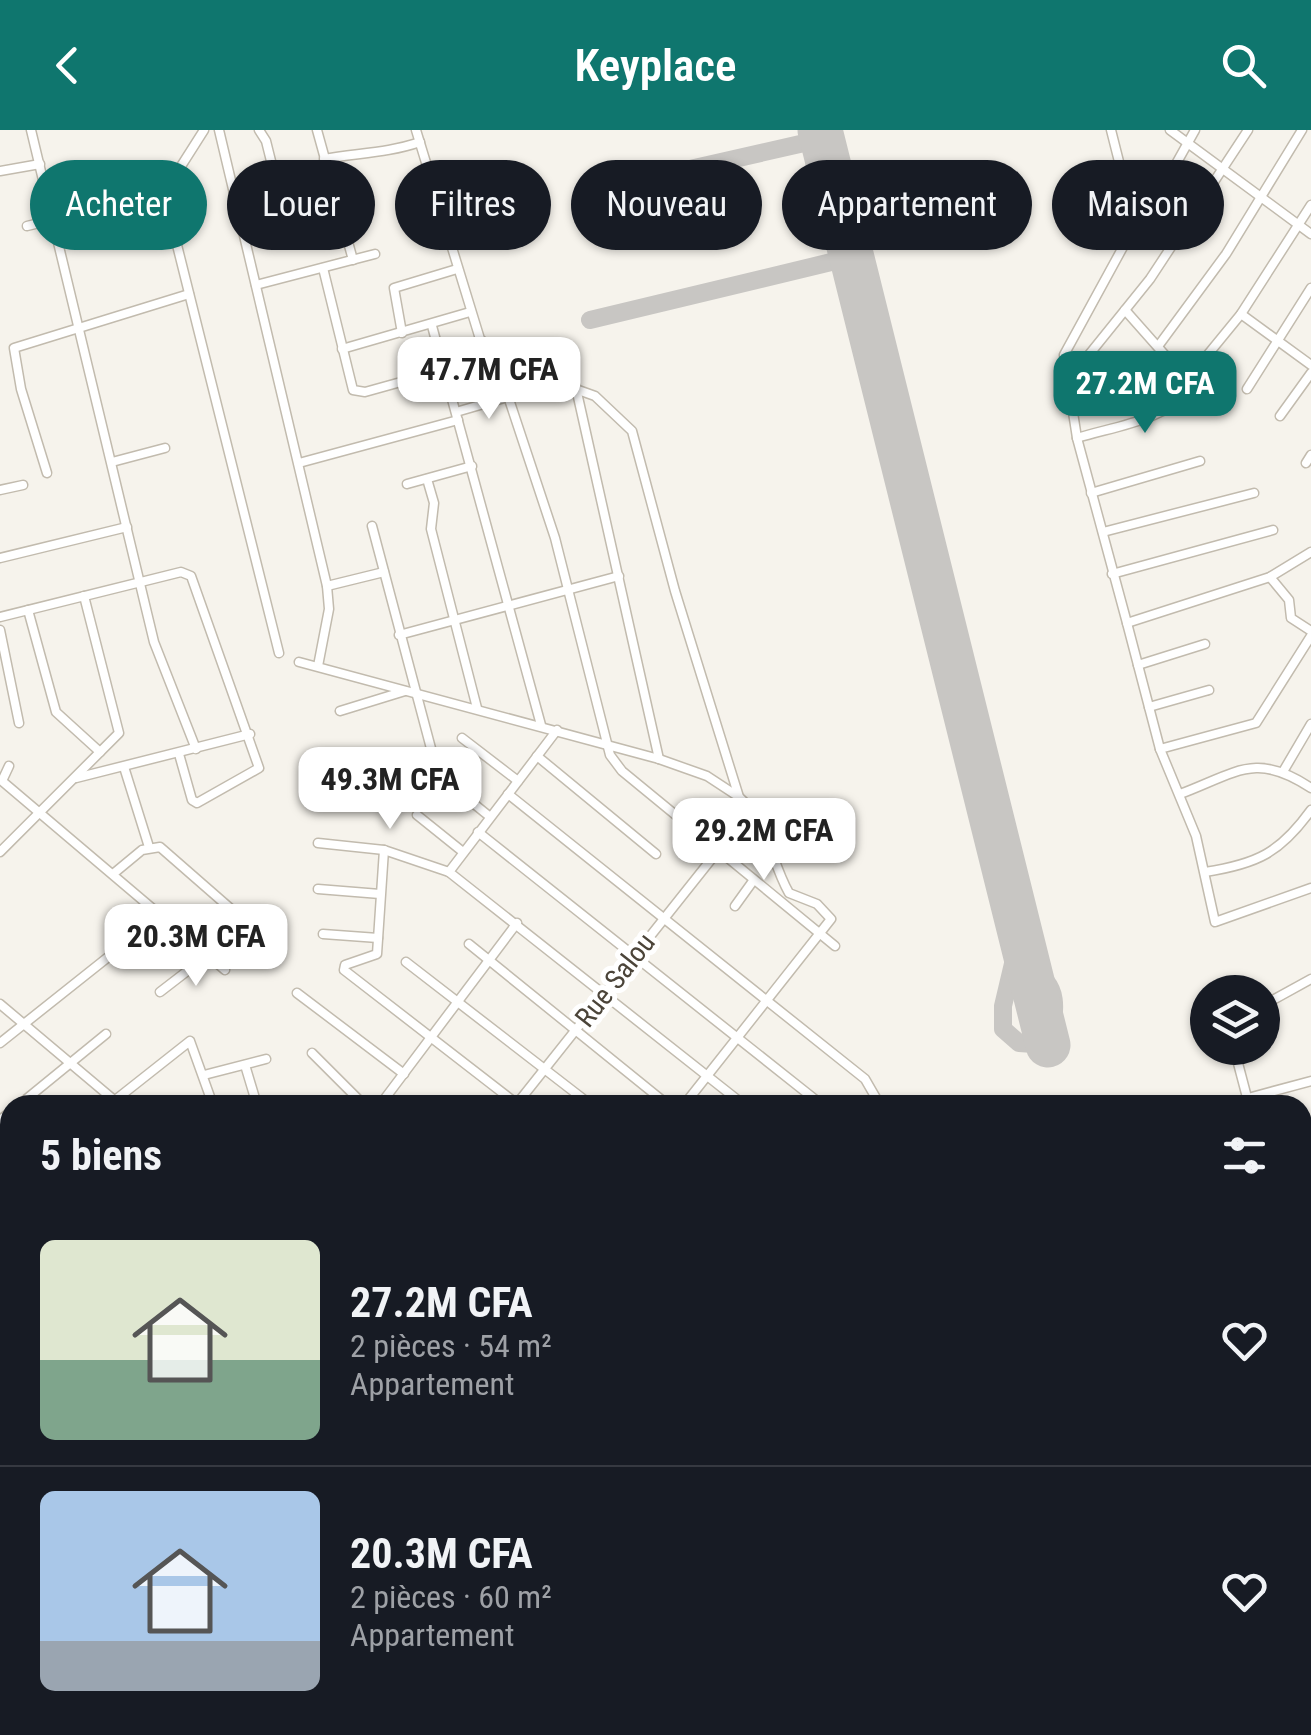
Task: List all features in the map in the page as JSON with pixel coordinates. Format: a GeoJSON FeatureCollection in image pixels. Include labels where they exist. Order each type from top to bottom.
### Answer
{"type":"FeatureCollection","features":[{"type":"Feature","properties":{"kind":"street"},"geometry":{"type":"LineString","coordinates":[[31,130],[39,160]]}},
{"type":"Feature","properties":{"kind":"street"},"geometry":{"type":"LineString","coordinates":[[185,160],[204,130]]}},
{"type":"Feature","properties":{"kind":"street"},"geometry":{"type":"LineString","coordinates":[[219,130],[327,586],[329,609],[318,666]]}},
{"type":"Feature","properties":{"kind":"street"},"geometry":{"type":"LineString","coordinates":[[259,130],[271,160]]}},
{"type":"Feature","properties":{"kind":"street"},"geometry":{"type":"LineString","coordinates":[[317,130],[353,260]]}},
{"type":"Feature","properties":{"kind":"street"},"geometry":{"type":"LineString","coordinates":[[416,130],[480,339],[494,354],[542,379],[576,388],[610,406],[635,438],[674,591],[739,797]]}},
{"type":"Feature","properties":{"kind":"street"},"geometry":{"type":"LineString","coordinates":[[1111,130],[1119,160]]}},
{"type":"Feature","properties":{"kind":"street"},"geometry":{"type":"LineString","coordinates":[[1170,130],[1211,160]]}},
{"type":"Feature","properties":{"kind":"street"},"geometry":{"type":"LineString","coordinates":[[1177,160],[1194,130]]}},
{"type":"Feature","properties":{"kind":"street"},"geometry":{"type":"LineString","coordinates":[[1248,130],[1224,170],[1311,234]]}},
{"type":"Feature","properties":{"kind":"street"},"geometry":{"type":"LineString","coordinates":[[1159,345],[1262,196],[1302,130]]}},
{"type":"Feature","properties":{"kind":"street"},"geometry":{"type":"LineString","coordinates":[[324,158],[368,151],[385,154],[420,142]]}},
{"type":"Feature","properties":{"kind":"street"},"geometry":{"type":"LineString","coordinates":[[0,170],[30,166]]}},
{"type":"Feature","properties":{"kind":"street"},"geometry":{"type":"LineString","coordinates":[[1186,380],[1241,314],[1311,205]]}},
{"type":"Feature","properties":{"kind":"street"},"geometry":{"type":"LineString","coordinates":[[26,226],[30,225]]}},
{"type":"Feature","properties":{"kind":"street"},"geometry":{"type":"LineString","coordinates":[[60,250],[160,662],[196,749]]}},
{"type":"Feature","properties":{"kind":"street"},"geometry":{"type":"LineString","coordinates":[[178,250],[278,654]]}},
{"type":"Feature","properties":{"kind":"street"},"geometry":{"type":"LineString","coordinates":[[1121,250],[1064,355],[1077,438],[1164,762],[1180,794],[1216,922],[1311,888]]}},
{"type":"Feature","properties":{"kind":"street"},"geometry":{"type":"LineString","coordinates":[[1067,382],[1167,250]]}},
{"type":"Feature","properties":{"kind":"street"},"geometry":{"type":"LineString","coordinates":[[256,285],[376,254]]}},
{"type":"Feature","properties":{"kind":"street"},"geometry":{"type":"LineString","coordinates":[[323,268],[342,349],[357,392],[444,370]]}},
{"type":"Feature","properties":{"kind":"street"},"geometry":{"type":"LineString","coordinates":[[402,333],[394,288],[457,269]]}},
{"type":"Feature","properties":{"kind":"street"},"geometry":{"type":"LineString","coordinates":[[1248,389],[1311,288]]}},
{"type":"Feature","properties":{"kind":"street"},"geometry":{"type":"LineString","coordinates":[[47,473],[13,351],[79,326],[189,294]]}},
{"type":"Feature","properties":{"kind":"street"},"geometry":{"type":"LineString","coordinates":[[1077,438],[1178,403],[1188,392],[1186,380],[1125,310]]}},
{"type":"Feature","properties":{"kind":"street"},"geometry":{"type":"LineString","coordinates":[[342,349],[470,312]]}},
{"type":"Feature","properties":{"kind":"street"},"geometry":{"type":"LineString","coordinates":[[1241,314],[1311,365]]}},
{"type":"Feature","properties":{"kind":"street"},"geometry":{"type":"LineString","coordinates":[[432,326],[542,726]]}},
{"type":"Feature","properties":{"kind":"street"},"geometry":{"type":"LineString","coordinates":[[494,354],[511,396],[570,589],[606,744],[622,771],[721,847],[753,881],[835,946]]}},
{"type":"Feature","properties":{"kind":"street"},"geometry":{"type":"LineString","coordinates":[[1280,416],[1311,373]]}},
{"type":"Feature","properties":{"kind":"street"},"geometry":{"type":"LineString","coordinates":[[576,388],[659,760]]}},
{"type":"Feature","properties":{"kind":"street"},"geometry":{"type":"LineString","coordinates":[[299,463],[511,396]]}},
{"type":"Feature","properties":{"kind":"street"},"geometry":{"type":"LineString","coordinates":[[112,462],[164,448]]}},
{"type":"Feature","properties":{"kind":"street"},"geometry":{"type":"LineString","coordinates":[[1091,493],[1200,461]]}},
{"type":"Feature","properties":{"kind":"street"},"geometry":{"type":"LineString","coordinates":[[407,484],[472,466]]}},
{"type":"Feature","properties":{"kind":"street"},"geometry":{"type":"LineString","coordinates":[[427,479],[434,503],[431,530],[477,708]]}},
{"type":"Feature","properties":{"kind":"street"},"geometry":{"type":"LineString","coordinates":[[0,490],[23,485]]}},
{"type":"Feature","properties":{"kind":"street"},"geometry":{"type":"LineString","coordinates":[[1103,532],[1254,493]]}},
{"type":"Feature","properties":{"kind":"street"},"geometry":{"type":"LineString","coordinates":[[0,558],[127,526]]}},
{"type":"Feature","properties":{"kind":"street"},"geometry":{"type":"LineString","coordinates":[[372,526],[411,690],[437,771]]}},
{"type":"Feature","properties":{"kind":"street"},"geometry":{"type":"LineString","coordinates":[[1112,574],[1273,530]]}},
{"type":"Feature","properties":{"kind":"street"},"geometry":{"type":"LineString","coordinates":[[1127,623],[1270,577],[1311,552]]}},
{"type":"Feature","properties":{"kind":"street"},"geometry":{"type":"LineString","coordinates":[[0,618],[181,572],[191,576],[260,764],[257,772],[198,803],[192,800],[179,754]]}},
{"type":"Feature","properties":{"kind":"street"},"geometry":{"type":"LineString","coordinates":[[327,586],[384,572]]}},
{"type":"Feature","properties":{"kind":"street"},"geometry":{"type":"LineString","coordinates":[[399,635],[619,576]]}},
{"type":"Feature","properties":{"kind":"street"},"geometry":{"type":"LineString","coordinates":[[1160,748],[1256,723],[1311,634],[1290,618],[1289,600],[1270,577]]}},
{"type":"Feature","properties":{"kind":"street"},"geometry":{"type":"LineString","coordinates":[[0,851],[120,729],[84,596]]}},
{"type":"Feature","properties":{"kind":"street"},"geometry":{"type":"LineString","coordinates":[[28,610],[56,712],[100,752]]}},
{"type":"Feature","properties":{"kind":"street"},"geometry":{"type":"LineString","coordinates":[[0,630],[19,723]]}},
{"type":"Feature","properties":{"kind":"street"},"geometry":{"type":"LineString","coordinates":[[1138,665],[1205,644]]}},
{"type":"Feature","properties":{"kind":"street"},"geometry":{"type":"LineString","coordinates":[[299,662],[659,760],[706,776],[752,808],[772,844],[788,892],[801,894],[827,911],[831,919],[693,1095]]}},
{"type":"Feature","properties":{"kind":"street"},"geometry":{"type":"LineString","coordinates":[[340,711],[411,690]]}},
{"type":"Feature","properties":{"kind":"street"},"geometry":{"type":"LineString","coordinates":[[1149,707],[1209,690]]}},
{"type":"Feature","properties":{"kind":"street"},"geometry":{"type":"LineString","coordinates":[[1284,770],[1311,724]]}},
{"type":"Feature","properties":{"kind":"street"},"geometry":{"type":"LineString","coordinates":[[450,872],[557,730]]}},
{"type":"Feature","properties":{"kind":"street"},"geometry":{"type":"LineString","coordinates":[[72,779],[250,734]]}},
{"type":"Feature","properties":{"kind":"street"},"geometry":{"type":"LineString","coordinates":[[462,738],[518,781]]}},
{"type":"Feature","properties":{"kind":"street"},"geometry":{"type":"LineString","coordinates":[[538,756],[656,854]]}},
{"type":"Feature","properties":{"kind":"street"},"geometry":{"type":"LineString","coordinates":[[8,766],[1,775],[2,781],[225,970]]}},
{"type":"Feature","properties":{"kind":"street"},"geometry":{"type":"LineString","coordinates":[[1180,794],[1260,766],[1284,770],[1311,788]]}},
{"type":"Feature","properties":{"kind":"street"},"geometry":{"type":"LineString","coordinates":[[124,767],[149,847]]}},
{"type":"Feature","properties":{"kind":"street"},"geometry":{"type":"LineString","coordinates":[[458,792],[490,816]]}},
{"type":"Feature","properties":{"kind":"street"},"geometry":{"type":"LineString","coordinates":[[508,794],[768,1000],[864,1079],[874,1095]]}},
{"type":"Feature","properties":{"kind":"street","name":"Rue Salou"},"geometry":{"type":"LineString","coordinates":[[525,1095],[752,808]]}},
{"type":"Feature","properties":{"kind":"street"},"geometry":{"type":"LineString","coordinates":[[1204,872],[1230,868],[1279,850],[1311,810]]}},
{"type":"Feature","properties":{"kind":"street"},"geometry":{"type":"LineString","coordinates":[[417,815],[463,852]]}},
{"type":"Feature","properties":{"kind":"street"},"geometry":{"type":"LineString","coordinates":[[478,832],[809,1095]]}},
{"type":"Feature","properties":{"kind":"street"},"geometry":{"type":"LineString","coordinates":[[318,843],[384,850],[450,872],[732,1095]]}},
{"type":"Feature","properties":{"kind":"street"},"geometry":{"type":"LineString","coordinates":[[113,874],[149,847],[165,849],[240,916]]}},
{"type":"Feature","properties":{"kind":"street"},"geometry":{"type":"LineString","coordinates":[[384,850],[376,957],[346,965],[344,970],[505,1095]]}},
{"type":"Feature","properties":{"kind":"street"},"geometry":{"type":"LineString","coordinates":[[735,906],[753,881]]}},
{"type":"Feature","properties":{"kind":"street"},"geometry":{"type":"LineString","coordinates":[[318,890],[380,894]]}},
{"type":"Feature","properties":{"kind":"street"},"geometry":{"type":"LineString","coordinates":[[0,1043],[161,915]]}},
{"type":"Feature","properties":{"kind":"street"},"geometry":{"type":"LineString","coordinates":[[388,1095],[517,923]]}},
{"type":"Feature","properties":{"kind":"street"},"geometry":{"type":"LineString","coordinates":[[323,934],[378,938]]}},
{"type":"Feature","properties":{"kind":"street"},"geometry":{"type":"LineString","coordinates":[[469,944],[656,1095]]}},
{"type":"Feature","properties":{"kind":"street"},"geometry":{"type":"LineString","coordinates":[[160,992],[208,956]]}},
{"type":"Feature","properties":{"kind":"street"},"geometry":{"type":"LineString","coordinates":[[406,962],[578,1095]]}},
{"type":"Feature","properties":{"kind":"street"},"geometry":{"type":"LineString","coordinates":[[1280,996],[1311,979]]}},
{"type":"Feature","properties":{"kind":"street"},"geometry":{"type":"LineString","coordinates":[[297,993],[404,1074]]}},
{"type":"Feature","properties":{"kind":"street"},"geometry":{"type":"LineString","coordinates":[[0,1004],[106,1095]]}},
{"type":"Feature","properties":{"kind":"street"},"geometry":{"type":"LineString","coordinates":[[32,1095],[106,1034]]}},
{"type":"Feature","properties":{"kind":"street"},"geometry":{"type":"LineString","coordinates":[[125,1095],[188,1042],[195,1045],[210,1095]]}},
{"type":"Feature","properties":{"kind":"street"},"geometry":{"type":"LineString","coordinates":[[312,1053],[354,1095]]}},
{"type":"Feature","properties":{"kind":"street"},"geometry":{"type":"LineString","coordinates":[[204,1075],[266,1059]]}},
{"type":"Feature","properties":{"kind":"street"},"geometry":{"type":"LineString","coordinates":[[245,1065],[254,1095]]}},
{"type":"Feature","properties":{"kind":"street"},"geometry":{"type":"LineString","coordinates":[[1238,1065],[1246,1095]]}},
{"type":"Feature","properties":{"kind":"street"},"geometry":{"type":"LineString","coordinates":[[1269,1095],[1311,1081]]}},
{"type":"Feature","properties":{"kind":"taxiway"},"geometry":{"type":"LineString","coordinates":[[730,160],[822,139]]}},
{"type":"Feature","properties":{"kind":"taxiway"},"geometry":{"type":"LineString","coordinates":[[590,320],[852,257]]}},
{"type":"Feature","properties":{"kind":"taxiway"},"geometry":{"type":"LineString","coordinates":[[1020,934],[1003,1006],[1003,1029],[1019,1043],[1048,1045],[1054,1011],[1052,992],[1029,969]]}},
{"type":"Feature","properties":{"kind":"runway"},"geometry":{"type":"LineString","coordinates":[[820,130],[1048,1045]]}}]}
